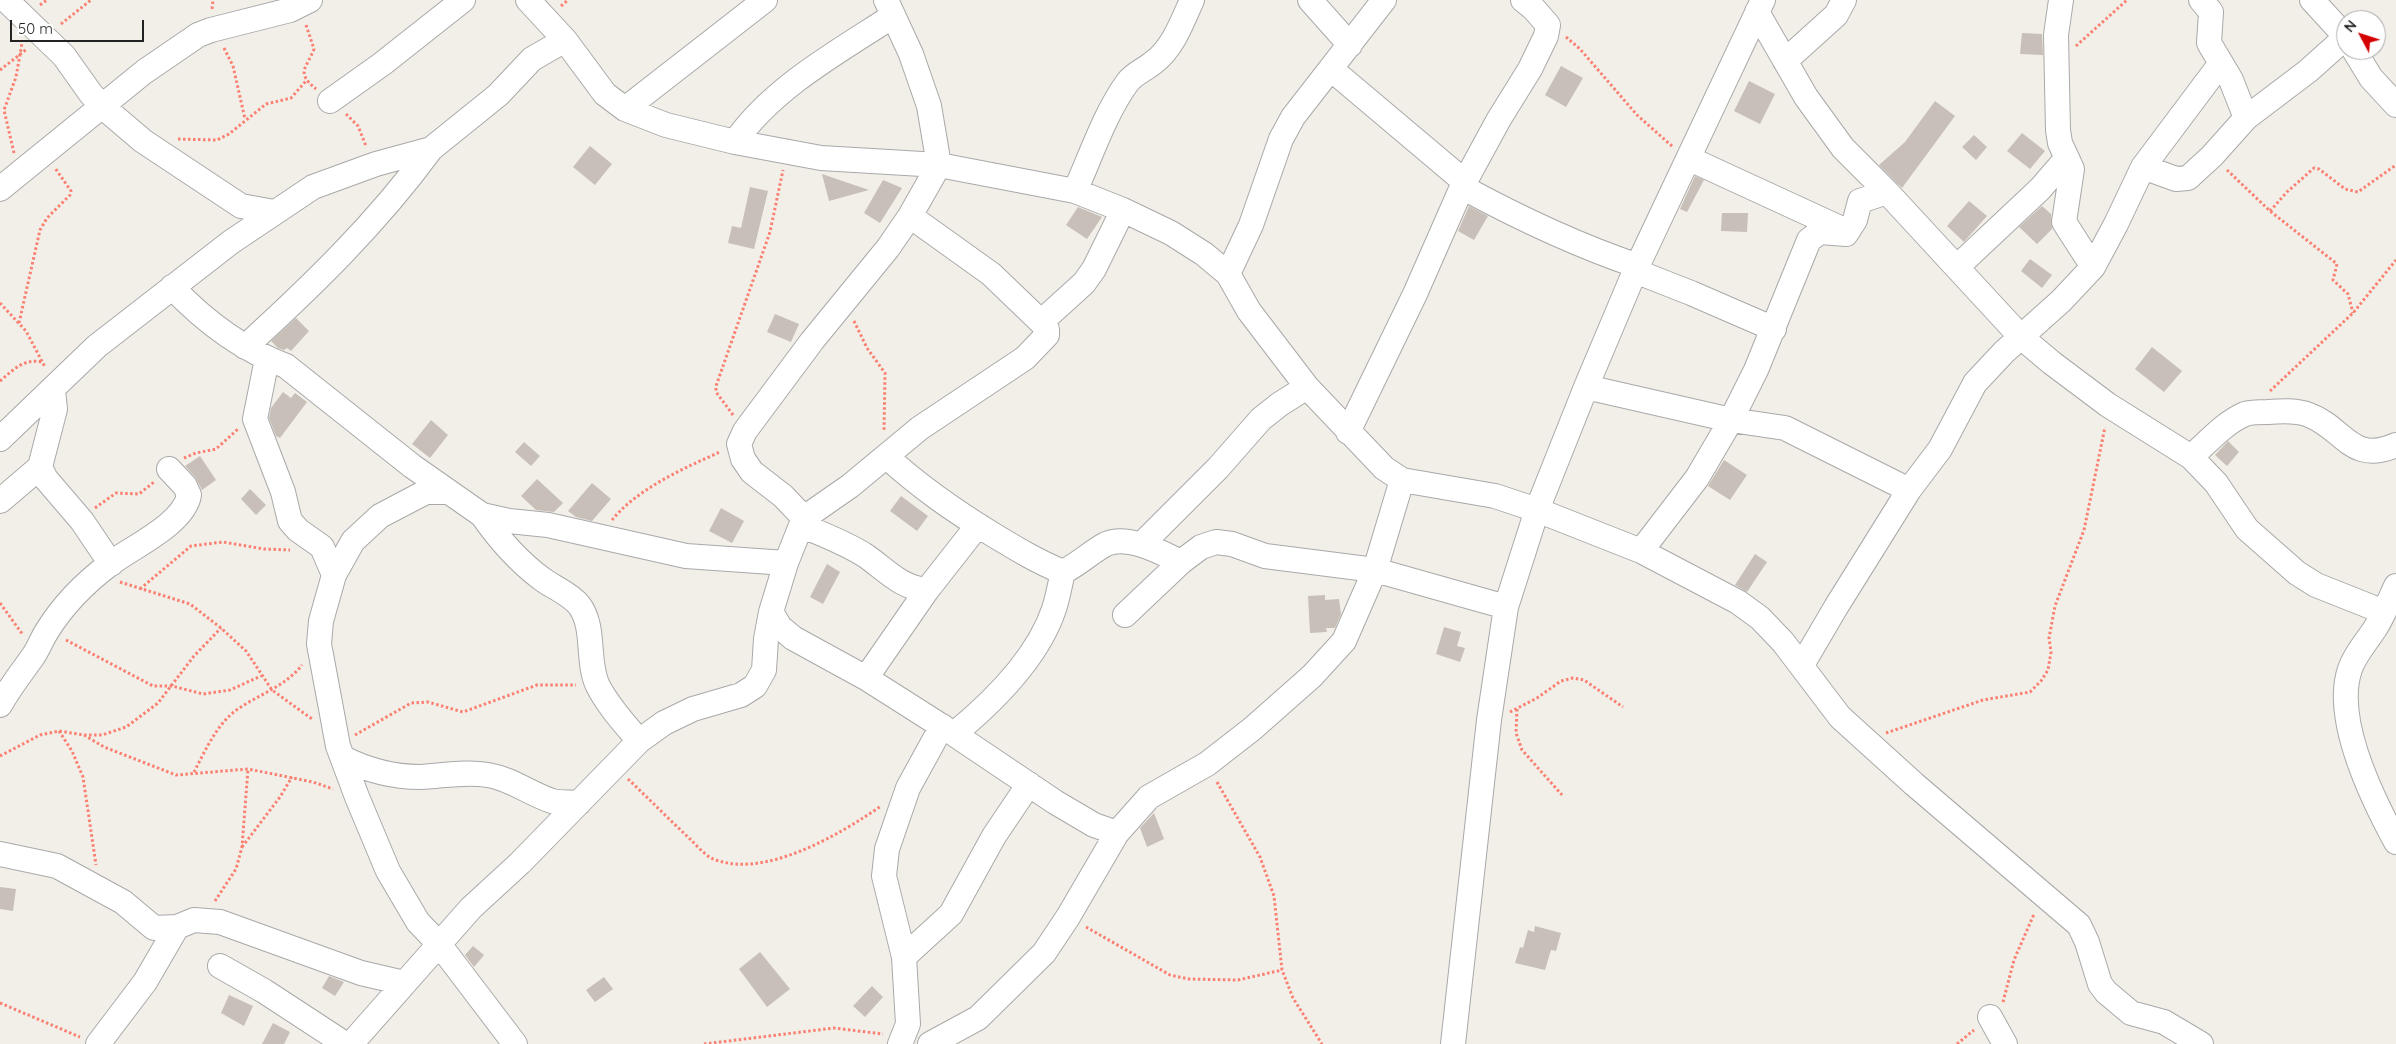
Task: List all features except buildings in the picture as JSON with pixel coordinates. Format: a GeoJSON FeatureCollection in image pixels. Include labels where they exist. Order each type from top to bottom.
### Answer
{"type":"FeatureCollection","features":[{"type":"Feature","properties":{"kind":"street"},"geometry":{"type":"LineString","coordinates":[[6,0],[64,56],[91,94],[103,107],[143,141],[241,206],[274,212]]}},
{"type":"Feature","properties":{"kind":"street"},"geometry":{"type":"LineString","coordinates":[[0,189],[178,47],[212,30],[290,10],[310,0]]}},
{"type":"Feature","properties":{"kind":"street"},"geometry":{"type":"LineString","coordinates":[[330,101],[382,64],[462,0]]}},
{"type":"Feature","properties":{"kind":"street"},"geometry":{"type":"LineString","coordinates":[[528,0],[565,40],[605,94],[625,109],[666,125],[735,142],[821,158],[939,165],[1075,191],[1171,233],[1204,254],[1228,274],[1250,311],[1307,387],[1384,468],[1402,480],[1495,496],[1536,510],[1641,551],[1738,602],[1760,618],[1802,665],[1832,708],[1864,740],[2043,892],[2079,925],[2087,942],[2100,984],[2106,992],[2131,1013],[2164,1022],[2202,1044]]}},
{"type":"Feature","properties":{"kind":"street"},"geometry":{"type":"LineString","coordinates":[[625,109],[765,0]]}},
{"type":"Feature","properties":{"kind":"street"},"geometry":{"type":"LineString","coordinates":[[1075,191],[1109,117],[1128,82],[1136,74],[1155,62],[1169,45],[1192,0]]}},
{"type":"Feature","properties":{"kind":"street"},"geometry":{"type":"LineString","coordinates":[[1310,0],[1350,45]]}},
{"type":"Feature","properties":{"kind":"street"},"geometry":{"type":"LineString","coordinates":[[1228,274],[1251,224],[1282,139],[1293,117],[1384,0]]}},
{"type":"Feature","properties":{"kind":"street"},"geometry":{"type":"LineString","coordinates":[[1785,61],[1836,15],[1844,0]]}},
{"type":"Feature","properties":{"kind":"street"},"geometry":{"type":"LineString","coordinates":[[2061,0],[2056,27],[2058,137],[2072,169],[2064,222],[2092,268]]}},
{"type":"Feature","properties":{"kind":"street"},"geometry":{"type":"LineString","coordinates":[[2201,0],[2211,12],[2208,39],[2238,96],[2246,118]]}},
{"type":"Feature","properties":{"kind":"street"},"geometry":{"type":"LineString","coordinates":[[2312,0],[2333,8]]}},
{"type":"Feature","properties":{"kind":"street"},"geometry":{"type":"LineString","coordinates":[[1760,6],[1785,61],[1806,97],[1834,137],[2021,337],[2052,364],[2108,405],[2191,457],[2216,483],[2247,529],[2297,573],[2316,585],[2384,612]]}},
{"type":"Feature","properties":{"kind":"street"},"geometry":{"type":"LineString","coordinates":[[1452,1044],[1489,720],[1506,607],[1536,510],[1586,387],[1637,269],[1760,6]]}},
{"type":"Feature","properties":{"kind":"street"},"geometry":{"type":"LineString","coordinates":[[735,142],[748,123],[781,93],[890,8],[911,54],[929,106],[939,165],[910,216],[845,303],[812,342],[742,437],[743,459],[752,472],[783,496],[804,522],[866,556],[905,584],[916,589],[926,590]]}},
{"type":"Feature","properties":{"kind":"street"},"geometry":{"type":"LineString","coordinates":[[1348,432],[1415,294],[1463,185],[1499,119],[1530,69],[1546,36],[1536,8]]}},
{"type":"Feature","properties":{"kind":"street"},"geometry":{"type":"LineString","coordinates":[[245,347],[329,269],[405,186],[431,149],[498,95],[532,59],[565,40]]}},
{"type":"Feature","properties":{"kind":"street"},"geometry":{"type":"LineString","coordinates":[[2143,167],[2181,180],[2188,178],[2212,156],[2246,118],[2308,71],[2336,46]]}},
{"type":"Feature","properties":{"kind":"street"},"geometry":{"type":"LineString","coordinates":[[2360,60],[2371,78],[2396,105]]}},
{"type":"Feature","properties":{"kind":"street"},"geometry":{"type":"LineString","coordinates":[[1802,665],[1909,490],[1940,449],[1975,383],[1985,370],[2061,301],[2092,268],[2116,224],[2143,167],[2221,63]]}},
{"type":"Feature","properties":{"kind":"street"},"geometry":{"type":"LineString","coordinates":[[1331,69],[1463,185],[1523,220],[1774,329]]}},
{"type":"Feature","properties":{"kind":"street"},"geometry":{"type":"LineString","coordinates":[[0,439],[97,346],[172,287],[274,212],[313,187],[348,173],[431,149]]}},
{"type":"Feature","properties":{"kind":"street"},"geometry":{"type":"LineString","coordinates":[[1690,159],[1848,232]]}},
{"type":"Feature","properties":{"kind":"street"},"geometry":{"type":"LineString","coordinates":[[1957,267],[2040,189],[2066,159]]}},
{"type":"Feature","properties":{"kind":"street"},"geometry":{"type":"LineString","coordinates":[[1641,551],[1697,478],[1731,420],[1774,329],[1800,258],[1809,240],[1820,232],[1843,235],[1848,232],[1855,220],[1860,201],[1887,192]]}},
{"type":"Feature","properties":{"kind":"street"},"geometry":{"type":"LineString","coordinates":[[241,206],[254,226]]}},
{"type":"Feature","properties":{"kind":"street"},"geometry":{"type":"LineString","coordinates":[[1041,322],[1084,283],[1094,269],[1122,210]]}},
{"type":"Feature","properties":{"kind":"street"},"geometry":{"type":"LineString","coordinates":[[351,1044],[471,908],[520,863],[639,741],[664,723],[686,713],[740,695],[755,686],[764,670],[771,612],[786,563],[804,522],[887,457],[920,428],[1025,358],[1047,335],[1047,329],[1041,322],[991,274],[910,216]]}},
{"type":"Feature","properties":{"kind":"street"},"geometry":{"type":"LineString","coordinates":[[172,287],[192,308],[222,333],[267,359],[286,366],[447,492],[482,516],[495,533],[529,568],[571,597],[586,616],[597,685],[612,708],[639,741]]}},
{"type":"Feature","properties":{"kind":"street"},"geometry":{"type":"LineString","coordinates":[[267,359],[255,419],[283,492],[290,521],[298,530],[322,547],[334,575]]}},
{"type":"Feature","properties":{"kind":"street"},"geometry":{"type":"LineString","coordinates":[[1142,544],[1218,468],[1261,419],[1307,387]]}},
{"type":"Feature","properties":{"kind":"street"},"geometry":{"type":"LineString","coordinates":[[1586,387],[1731,420],[1785,428],[1800,433],[1909,490]]}},
{"type":"Feature","properties":{"kind":"street"},"geometry":{"type":"LineString","coordinates":[[0,502],[40,467],[55,409],[53,390]]}},
{"type":"Feature","properties":{"kind":"street"},"geometry":{"type":"LineString","coordinates":[[2191,457],[2221,430],[2246,414],[2281,411],[2308,414],[2324,422],[2353,447],[2365,451],[2386,449],[2396,445]]}},
{"type":"Feature","properties":{"kind":"street"},"geometry":{"type":"LineString","coordinates":[[887,457],[917,485],[946,506],[1063,572]]}},
{"type":"Feature","properties":{"kind":"street"},"geometry":{"type":"LineString","coordinates":[[40,467],[46,479],[82,521],[104,569]]}},
{"type":"Feature","properties":{"kind":"street"},"geometry":{"type":"LineString","coordinates":[[0,705],[11,685],[36,653],[48,630],[69,602],[104,569],[169,523],[188,502],[189,495],[185,486],[169,469]]}},
{"type":"Feature","properties":{"kind":"street"},"geometry":{"type":"LineString","coordinates":[[1063,572],[1054,610],[1042,636],[1007,686],[982,712],[948,730],[908,788],[887,849],[884,876],[904,957],[904,1035],[930,1044],[978,1018],[1044,953],[1068,917],[1117,833],[1149,797],[1207,764],[1252,729],[1312,676],[1344,641],[1375,570],[1402,480]]}},
{"type":"Feature","properties":{"kind":"street"},"geometry":{"type":"LineString","coordinates":[[447,492],[426,492],[369,524],[353,541],[334,575],[321,621],[319,644],[339,747],[388,872],[418,922],[439,944],[515,1044]]}},
{"type":"Feature","properties":{"kind":"street"},"geometry":{"type":"LineString","coordinates":[[482,516],[509,522],[548,525],[686,556],[786,563]]}},
{"type":"Feature","properties":{"kind":"street"},"geometry":{"type":"LineString","coordinates":[[866,678],[926,590],[978,525]]}},
{"type":"Feature","properties":{"kind":"street"},"geometry":{"type":"LineString","coordinates":[[1063,572],[1077,566],[1106,544],[1116,542],[1142,544],[1181,562]]}},
{"type":"Feature","properties":{"kind":"street"},"geometry":{"type":"LineString","coordinates":[[1125,615],[1181,562],[1201,547],[1216,542],[1232,544],[1265,556],[1375,570],[1506,607]]}},
{"type":"Feature","properties":{"kind":"street"},"geometry":{"type":"LineString","coordinates":[[2396,586],[2384,612],[2351,667],[2344,690],[2349,728],[2362,768],[2396,842]]}},
{"type":"Feature","properties":{"kind":"street"},"geometry":{"type":"LineString","coordinates":[[771,612],[780,627],[793,638],[866,678],[1094,825],[1117,833]]}},
{"type":"Feature","properties":{"kind":"street"},"geometry":{"type":"LineString","coordinates":[[339,747],[364,768],[395,776],[420,777],[470,773],[490,775],[509,781],[554,802],[579,803]]}},
{"type":"Feature","properties":{"kind":"street"},"geometry":{"type":"LineString","coordinates":[[904,957],[951,914],[994,836],[1029,784]]}},
{"type":"Feature","properties":{"kind":"street"},"geometry":{"type":"LineString","coordinates":[[0,854],[57,866],[123,902],[154,928],[186,923],[220,922],[361,974],[409,977],[461,974]]}},
{"type":"Feature","properties":{"kind":"street"},"geometry":{"type":"LineString","coordinates":[[98,1043],[145,982],[186,923]]}},
{"type":"Feature","properties":{"kind":"street"},"geometry":{"type":"LineString","coordinates":[[220,966],[264,991],[345,1044]]}},
{"type":"Feature","properties":{"kind":"street"},"geometry":{"type":"LineString","coordinates":[[1990,1017],[2005,1044]]}},
{"type":"Feature","properties":{"kind":"path"},"geometry":{"type":"LineString","coordinates":[[21,173],[8,132],[4,110],[16,76],[19,54],[28,21],[34,10],[47,0]]}},
{"type":"Feature","properties":{"kind":"path"},"geometry":{"type":"LineString","coordinates":[[2056,62],[2127,0]]}},
{"type":"Feature","properties":{"kind":"path"},"geometry":{"type":"LineString","coordinates":[[1536,8],[1573,42],[1637,115],[1690,159]]}},
{"type":"Feature","properties":{"kind":"path"},"geometry":{"type":"LineString","coordinates":[[212,30],[229,54],[246,119]]}},
{"type":"Feature","properties":{"kind":"path"},"geometry":{"type":"LineString","coordinates":[[0,70],[19,54]]}},
{"type":"Feature","properties":{"kind":"path"},"geometry":{"type":"LineString","coordinates":[[176,139],[218,140],[229,134],[266,104],[291,98],[306,81]]}},
{"type":"Feature","properties":{"kind":"path"},"geometry":{"type":"LineString","coordinates":[[598,537],[621,509],[638,495],[742,437],[716,392],[716,386],[770,232],[786,152]]}},
{"type":"Feature","properties":{"kind":"path"},"geometry":{"type":"LineString","coordinates":[[19,323],[40,230],[71,192],[45,153]]}},
{"type":"Feature","properties":{"kind":"path"},"geometry":{"type":"LineString","coordinates":[[2212,156],[2270,211],[2337,264],[2333,280],[2348,294],[2353,314]]}},
{"type":"Feature","properties":{"kind":"path"},"geometry":{"type":"LineString","coordinates":[[2270,211],[2287,192],[2314,168],[2319,169],[2345,189],[2358,192],[2396,165]]}},
{"type":"Feature","properties":{"kind":"path"},"geometry":{"type":"LineString","coordinates":[[2246,414],[2353,314],[2396,260]]}},
{"type":"Feature","properties":{"kind":"path"},"geometry":{"type":"LineString","coordinates":[[0,303],[19,323],[35,345],[53,390]]}},
{"type":"Feature","properties":{"kind":"path"},"geometry":{"type":"LineString","coordinates":[[845,303],[867,348],[885,373],[883,418],[887,457]]}},
{"type":"Feature","properties":{"kind":"path"},"geometry":{"type":"LineString","coordinates":[[0,381],[24,362],[34,360],[71,371]]}},
{"type":"Feature","properties":{"kind":"path"},"geometry":{"type":"LineString","coordinates":[[1864,740],[1982,700],[2030,692],[2041,681],[2048,670],[2051,652],[2049,638],[2055,606],[2084,530],[2108,405]]}},
{"type":"Feature","properties":{"kind":"path"},"geometry":{"type":"LineString","coordinates":[[140,589],[191,546],[223,542],[264,549],[295,550]]}},
{"type":"Feature","properties":{"kind":"path"},"geometry":{"type":"LineString","coordinates":[[104,569],[140,589],[190,604],[221,628],[246,651],[272,690],[339,747],[411,703],[428,702],[463,712],[537,685],[597,685]]}},
{"type":"Feature","properties":{"kind":"path"},"geometry":{"type":"LineString","coordinates":[[0,603],[36,653]]}},
{"type":"Feature","properties":{"kind":"path"},"geometry":{"type":"LineString","coordinates":[[0,756],[40,735],[60,731],[84,735],[102,735],[126,727],[158,703],[194,656],[221,628]]}},
{"type":"Feature","properties":{"kind":"path"},"geometry":{"type":"LineString","coordinates":[[48,630],[153,686],[172,686],[203,694],[230,690],[261,676]]}},
{"type":"Feature","properties":{"kind":"path"},"geometry":{"type":"LineString","coordinates":[[194,773],[222,724],[236,711],[272,690],[297,671],[319,644]]}},
{"type":"Feature","properties":{"kind":"path"},"geometry":{"type":"LineString","coordinates":[[1489,720],[1517,709],[1561,681],[1574,678],[1584,680],[1623,707]]}},
{"type":"Feature","properties":{"kind":"path"},"geometry":{"type":"LineString","coordinates":[[1517,709],[1516,733],[1522,750],[1562,795]]}},
{"type":"Feature","properties":{"kind":"path"},"geometry":{"type":"LineString","coordinates":[[60,731],[72,751],[83,778],[100,888]]}},
{"type":"Feature","properties":{"kind":"path"},"geometry":{"type":"LineString","coordinates":[[84,735],[104,747],[176,775],[248,769],[292,778],[357,797]]}},
{"type":"Feature","properties":{"kind":"path"},"geometry":{"type":"LineString","coordinates":[[1207,764],[1237,820],[1260,857],[1274,896],[1282,970],[1293,998],[1322,1044]]}},
{"type":"Feature","properties":{"kind":"path"},"geometry":{"type":"LineString","coordinates":[[615,766],[709,857],[729,864],[759,863],[804,850],[854,824],[908,788]]}},
{"type":"Feature","properties":{"kind":"path"},"geometry":{"type":"LineString","coordinates":[[186,923],[209,911],[236,869],[242,847],[248,769]]}},
{"type":"Feature","properties":{"kind":"path"},"geometry":{"type":"LineString","coordinates":[[242,847],[292,778]]}},
{"type":"Feature","properties":{"kind":"path"},"geometry":{"type":"LineString","coordinates":[[1957,1044],[1990,1017],[2004,1001],[2014,960],[2043,892]]}},
{"type":"Feature","properties":{"kind":"path"},"geometry":{"type":"LineString","coordinates":[[1068,917],[1170,975],[1189,979],[1238,980],[1282,970]]}},
{"type":"Feature","properties":{"kind":"path"},"geometry":{"type":"LineString","coordinates":[[0,1003],[66,1032],[98,1043]]}},
{"type":"Feature","properties":{"kind":"path"},"geometry":{"type":"LineString","coordinates":[[704,1044],[834,1028],[904,1035]]}}]}
